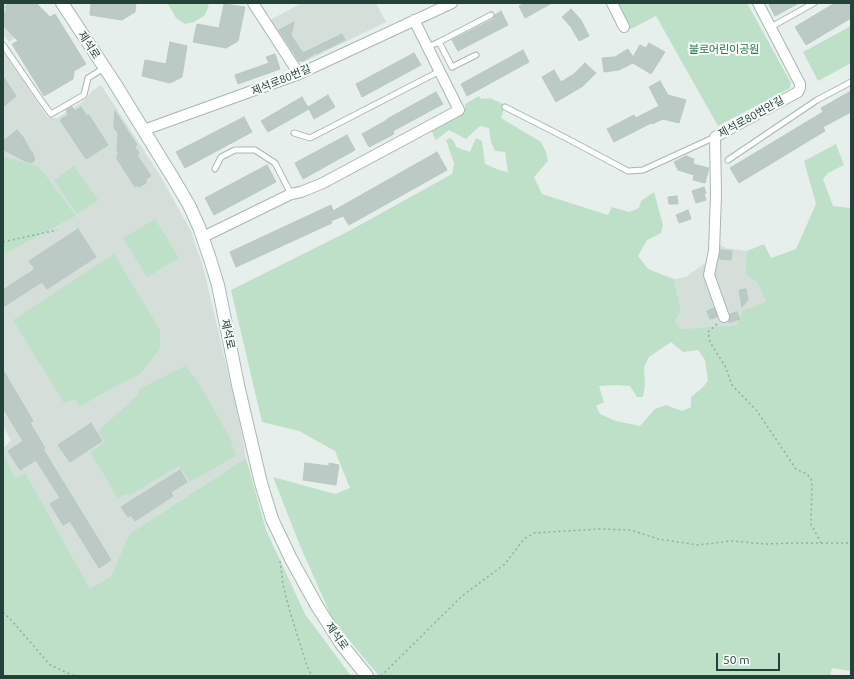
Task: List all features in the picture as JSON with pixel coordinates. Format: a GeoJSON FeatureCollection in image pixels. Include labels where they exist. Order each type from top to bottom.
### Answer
{"type":"FeatureCollection","features":[{"type":"Feature","properties":{"kind":"street","name":"제석로"},"geometry":{"type":"LineString","coordinates":[[62,3],[144,130],[184,196],[199,227],[218,285],[238,385],[261,482],[272,519],[287,551],[329,626],[367,676]]}},
{"type":"Feature","properties":{"kind":"street"},"geometry":{"type":"LineString","coordinates":[[253,3],[299,74]]}},
{"type":"Feature","properties":{"kind":"street","name":"제석로80번길"},"geometry":{"type":"LineString","coordinates":[[144,130],[299,74],[452,3]]}},
{"type":"Feature","properties":{"kind":"street"},"geometry":{"type":"LineString","coordinates":[[612,3],[624,27]]}},
{"type":"Feature","properties":{"kind":"street","name":"제석로80번안길"},"geometry":{"type":"LineString","coordinates":[[724,317],[709,275],[714,251],[716,194],[715,137],[798,92],[800,88],[800,84],[758,3]]}},
{"type":"Feature","properties":{"kind":"street"},"geometry":{"type":"LineString","coordinates":[[203,237],[291,194],[301,192],[323,183],[459,110],[414,20]]}},
{"type":"Feature","properties":{"kind":"lane"},"geometry":{"type":"LineString","coordinates":[[771,27],[814,3]]}},
{"type":"Feature","properties":{"kind":"lane"},"geometry":{"type":"LineString","coordinates":[[428,47],[491,15]]}},
{"type":"Feature","properties":{"kind":"lane"},"geometry":{"type":"LineString","coordinates":[[439,42],[452,67],[476,55]]}},
{"type":"Feature","properties":{"kind":"lane"},"geometry":{"type":"LineString","coordinates":[[3,45],[51,114],[84,95],[88,78],[104,68]]}},
{"type":"Feature","properties":{"kind":"lane"},"geometry":{"type":"LineString","coordinates":[[294,133],[310,138],[440,71]]}},
{"type":"Feature","properties":{"kind":"lane"},"geometry":{"type":"LineString","coordinates":[[728,160],[817,100],[851,82]]}},
{"type":"Feature","properties":{"kind":"lane"},"geometry":{"type":"LineString","coordinates":[[505,107],[628,171],[644,170],[715,137]]}},
{"type":"Feature","properties":{"kind":"lane"},"geometry":{"type":"LineString","coordinates":[[215,169],[221,157],[235,150],[255,150],[275,162],[291,194]]}},
{"type":"Feature","properties":{"kind":"path"},"geometry":{"type":"LineString","coordinates":[[3,242],[57,230]]}},
{"type":"Feature","properties":{"kind":"path"},"geometry":{"type":"LineString","coordinates":[[724,317],[708,332],[710,342],[725,366],[732,385],[757,411],[796,469],[806,474],[812,481],[811,524],[821,543]]}},
{"type":"Feature","properties":{"kind":"path"},"geometry":{"type":"LineString","coordinates":[[381,676],[462,596],[505,564],[524,539],[534,533],[599,529],[631,530],[658,539],[698,545],[731,541],[766,544],[851,543]]}},
{"type":"Feature","properties":{"kind":"path"},"geometry":{"type":"LineString","coordinates":[[287,551],[280,557],[283,585],[307,666],[312,676]]}},
{"type":"Feature","properties":{"kind":"path"},"geometry":{"type":"LineString","coordinates":[[3,612],[50,665],[74,676]]}},
{"type":"Feature","properties":{"kind":"shaded area"},"geometry":{"type":"Polygon","coordinates":[[[3,3],[13,3],[33,26],[9,42],[3,34],[3,3]]]}},
{"type":"Feature","properties":{"kind":"shaded area"},"geometry":{"type":"Polygon","coordinates":[[[302,3],[376,3],[386,22],[304,62],[298,62],[270,20],[302,3]]]}},
{"type":"Feature","properties":{"kind":"shaded area"},"geometry":{"type":"Polygon","coordinates":[[[3,52],[48,118],[57,118],[84,101],[93,90],[101,85],[158,172],[191,231],[204,270],[240,425],[246,458],[129,534],[111,576],[90,590],[25,472],[15,478],[3,451],[3,448],[11,441],[3,425],[3,255],[76,216],[3,156],[3,52]]]}},
{"type":"Feature","properties":{"kind":"shaded area"},"geometry":{"type":"Polygon","coordinates":[[[718,242],[726,248],[747,251],[745,274],[758,283],[767,302],[743,310],[736,325],[681,329],[675,321],[681,311],[674,279],[686,277],[708,261],[718,242]]]}},
{"type":"Feature","properties":{"kind":"green space"},"geometry":{"type":"Polygon","coordinates":[[[209,3],[204,16],[194,22],[185,24],[176,18],[168,4],[209,3]]]}},
{"type":"Feature","properties":{"kind":"green space","name":"불로어린이공원"},"geometry":{"type":"Polygon","coordinates":[[[617,3],[747,3],[791,83],[790,88],[718,126],[656,16],[631,29],[617,3]]]}},
{"type":"Feature","properties":{"kind":"green space"},"geometry":{"type":"Polygon","coordinates":[[[851,26],[851,63],[818,81],[803,52],[851,26]]]}},
{"type":"Feature","properties":{"kind":"green space"},"geometry":{"type":"Polygon","coordinates":[[[479,96],[481,99],[490,98],[505,105],[501,118],[541,142],[546,152],[548,161],[534,177],[542,194],[608,215],[612,207],[629,212],[639,208],[641,201],[654,192],[663,225],[661,233],[647,240],[638,256],[648,269],[674,279],[681,311],[675,321],[681,329],[736,325],[743,310],[766,302],[758,283],[745,274],[747,251],[764,244],[771,258],[796,249],[816,204],[804,161],[836,144],[844,165],[828,173],[823,179],[833,206],[851,208],[851,671],[832,668],[830,676],[379,676],[334,622],[301,548],[273,477],[335,494],[350,488],[335,451],[299,431],[262,422],[231,290],[349,231],[452,174],[454,163],[446,140],[450,138],[454,141],[456,147],[470,152],[476,138],[482,141],[485,164],[508,172],[505,152],[495,151],[491,142],[489,128],[480,126],[466,139],[449,130],[436,140],[431,130],[465,111],[465,104],[479,96]],[[671,342],[649,357],[644,367],[645,385],[643,397],[637,397],[630,386],[599,386],[604,402],[596,406],[600,414],[616,421],[640,426],[655,409],[666,405],[682,411],[691,407],[691,397],[708,381],[705,360],[698,350],[683,352],[671,342]]]}},
{"type":"Feature","properties":{"kind":"green space"},"geometry":{"type":"Polygon","coordinates":[[[3,156],[39,167],[76,216],[3,255],[3,156]]]}},
{"type":"Feature","properties":{"kind":"green space"},"geometry":{"type":"Polygon","coordinates":[[[74,166],[98,200],[77,214],[54,180],[74,166]]]}},
{"type":"Feature","properties":{"kind":"green space"},"geometry":{"type":"Polygon","coordinates":[[[155,219],[179,258],[147,277],[123,238],[155,219]]]}},
{"type":"Feature","properties":{"kind":"green space"},"geometry":{"type":"Polygon","coordinates":[[[114,254],[160,330],[160,349],[141,373],[80,407],[75,399],[64,403],[13,320],[114,254]]]}},
{"type":"Feature","properties":{"kind":"green space"},"geometry":{"type":"Polygon","coordinates":[[[185,366],[197,380],[212,406],[230,438],[236,456],[190,482],[179,466],[128,496],[126,494],[118,498],[90,452],[105,442],[98,431],[139,394],[139,389],[185,366]]]}},
{"type":"Feature","properties":{"kind":"green space"},"geometry":{"type":"Polygon","coordinates":[[[3,451],[15,478],[25,472],[90,589],[111,576],[129,534],[246,458],[266,530],[305,614],[351,676],[3,676],[3,451]]]}},
{"type":"Feature","properties":{"kind":"building"},"geometry":{"type":"Polygon","coordinates":[[[9,3],[36,3],[50,17],[55,14],[86,64],[74,71],[73,79],[44,96],[12,44],[18,41],[3,25],[3,13],[7,10],[5,7],[9,3]]]}},
{"type":"Feature","properties":{"kind":"building"},"geometry":{"type":"Polygon","coordinates":[[[91,3],[136,3],[135,12],[122,20],[90,15],[91,3]]]}},
{"type":"Feature","properties":{"kind":"building"},"geometry":{"type":"Polygon","coordinates":[[[526,3],[552,3],[525,18],[519,6],[526,3]]]}},
{"type":"Feature","properties":{"kind":"building"},"geometry":{"type":"Polygon","coordinates":[[[773,3],[799,3],[775,16],[769,5],[773,3]]]}},
{"type":"Feature","properties":{"kind":"building"},"geometry":{"type":"Polygon","coordinates":[[[835,3],[851,3],[851,18],[806,45],[795,27],[835,3]]]}},
{"type":"Feature","properties":{"kind":"building"},"geometry":{"type":"Polygon","coordinates":[[[224,4],[245,7],[238,41],[226,48],[193,42],[197,24],[219,28],[224,4]]]}},
{"type":"Feature","properties":{"kind":"building"},"geometry":{"type":"Polygon","coordinates":[[[571,9],[581,20],[589,36],[579,41],[571,27],[562,17],[571,9]]]}},
{"type":"Feature","properties":{"kind":"building"},"geometry":{"type":"Polygon","coordinates":[[[501,11],[508,25],[458,51],[452,40],[493,19],[495,15],[501,11]]]}},
{"type":"Feature","properties":{"kind":"building"},"geometry":{"type":"Polygon","coordinates":[[[294,22],[291,35],[303,53],[342,34],[345,40],[316,53],[303,61],[299,61],[279,30],[294,22]]]}},
{"type":"Feature","properties":{"kind":"building"},"geometry":{"type":"Polygon","coordinates":[[[170,42],[187,46],[182,77],[170,83],[142,76],[145,60],[166,64],[170,42]]]}},
{"type":"Feature","properties":{"kind":"building"},"geometry":{"type":"Polygon","coordinates":[[[649,43],[665,52],[651,74],[633,63],[619,70],[604,72],[602,58],[615,57],[628,49],[633,57],[640,45],[646,48],[649,43]]]}},
{"type":"Feature","properties":{"kind":"building"},"geometry":{"type":"Polygon","coordinates":[[[523,50],[529,62],[467,96],[461,84],[523,50]]]}},
{"type":"Feature","properties":{"kind":"building"},"geometry":{"type":"Polygon","coordinates":[[[414,53],[421,65],[362,97],[356,84],[414,53]]]}},
{"type":"Feature","properties":{"kind":"building"},"geometry":{"type":"Polygon","coordinates":[[[275,54],[280,69],[238,84],[235,75],[269,63],[266,57],[275,54]]]}},
{"type":"Feature","properties":{"kind":"building"},"geometry":{"type":"Polygon","coordinates":[[[585,63],[596,73],[583,86],[556,102],[542,77],[554,70],[561,82],[574,74],[585,63]]]}},
{"type":"Feature","properties":{"kind":"building"},"geometry":{"type":"Polygon","coordinates":[[[3,76],[16,96],[3,107],[3,76]]]}},
{"type":"Feature","properties":{"kind":"building"},"geometry":{"type":"Polygon","coordinates":[[[660,81],[668,95],[686,100],[679,123],[663,119],[652,124],[651,123],[614,142],[607,129],[634,115],[636,118],[659,106],[649,87],[660,81]]]}},
{"type":"Feature","properties":{"kind":"building"},"geometry":{"type":"Polygon","coordinates":[[[851,91],[851,112],[823,127],[825,131],[739,183],[730,168],[823,112],[821,108],[851,91]]]}},
{"type":"Feature","properties":{"kind":"building"},"geometry":{"type":"Polygon","coordinates":[[[436,92],[443,104],[393,131],[394,134],[369,147],[362,134],[436,92]]]}},
{"type":"Feature","properties":{"kind":"building"},"geometry":{"type":"Polygon","coordinates":[[[328,95],[335,107],[314,119],[308,107],[328,95]]]}},
{"type":"Feature","properties":{"kind":"building"},"geometry":{"type":"Polygon","coordinates":[[[302,97],[309,109],[268,132],[261,121],[302,97]]]}},
{"type":"Feature","properties":{"kind":"building"},"geometry":{"type":"Polygon","coordinates":[[[72,107],[75,111],[81,107],[87,116],[89,115],[108,145],[86,159],[60,120],[68,115],[66,110],[72,107]]]}},
{"type":"Feature","properties":{"kind":"building"},"geometry":{"type":"Polygon","coordinates":[[[115,111],[137,145],[135,147],[139,153],[137,155],[151,176],[146,179],[146,183],[139,187],[138,185],[135,187],[117,159],[117,155],[119,154],[117,151],[118,133],[114,128],[115,111]]]}},
{"type":"Feature","properties":{"kind":"building"},"geometry":{"type":"Polygon","coordinates":[[[244,117],[252,132],[185,168],[176,152],[244,117]]]}},
{"type":"Feature","properties":{"kind":"building"},"geometry":{"type":"Polygon","coordinates":[[[17,130],[23,137],[31,152],[32,151],[35,160],[32,163],[4,150],[3,141],[17,130]]]}},
{"type":"Feature","properties":{"kind":"building"},"geometry":{"type":"Polygon","coordinates":[[[347,135],[355,150],[303,179],[295,163],[347,135]]]}},
{"type":"Feature","properties":{"kind":"building"},"geometry":{"type":"Polygon","coordinates":[[[437,152],[447,170],[349,225],[343,216],[331,221],[332,223],[236,267],[230,252],[331,205],[333,211],[437,152]]]}},
{"type":"Feature","properties":{"kind":"building"},"geometry":{"type":"Polygon","coordinates":[[[686,156],[694,159],[693,164],[709,168],[705,183],[693,180],[694,175],[678,170],[674,162],[686,156]]]}},
{"type":"Feature","properties":{"kind":"building"},"geometry":{"type":"Polygon","coordinates":[[[267,165],[276,182],[214,215],[205,198],[267,165]]]}},
{"type":"Feature","properties":{"kind":"building"},"geometry":{"type":"Polygon","coordinates":[[[704,187],[706,200],[696,203],[692,191],[704,187]]]}},
{"type":"Feature","properties":{"kind":"building"},"geometry":{"type":"Polygon","coordinates":[[[677,196],[678,204],[669,204],[668,197],[677,196]]]}},
{"type":"Feature","properties":{"kind":"building"},"geometry":{"type":"Polygon","coordinates":[[[688,210],[691,219],[679,223],[676,215],[688,210]]]}},
{"type":"Feature","properties":{"kind":"building"},"geometry":{"type":"Polygon","coordinates":[[[78,229],[96,257],[47,289],[42,282],[3,307],[3,290],[35,269],[29,261],[78,229]]]}},
{"type":"Feature","properties":{"kind":"building"},"geometry":{"type":"Polygon","coordinates":[[[721,250],[732,251],[731,260],[719,259],[721,250]]]}},
{"type":"Feature","properties":{"kind":"building"},"geometry":{"type":"Polygon","coordinates":[[[746,289],[748,300],[742,307],[739,290],[746,289]]]}},
{"type":"Feature","properties":{"kind":"building"},"geometry":{"type":"Polygon","coordinates":[[[714,308],[717,317],[710,319],[707,311],[714,308]]]}},
{"type":"Feature","properties":{"kind":"building"},"geometry":{"type":"Polygon","coordinates":[[[737,312],[740,319],[729,323],[730,314],[737,312]]]}},
{"type":"Feature","properties":{"kind":"building"},"geometry":{"type":"Polygon","coordinates":[[[3,370],[33,421],[30,423],[45,448],[43,449],[111,560],[99,568],[70,521],[63,525],[50,504],[60,498],[36,460],[20,470],[8,451],[23,441],[3,408],[3,370]]]}},
{"type":"Feature","properties":{"kind":"building"},"geometry":{"type":"Polygon","coordinates":[[[91,423],[102,441],[70,462],[58,445],[91,423]]]}},
{"type":"Feature","properties":{"kind":"building"},"geometry":{"type":"Polygon","coordinates":[[[305,463],[329,466],[329,463],[339,465],[336,485],[303,480],[305,463]]]}},
{"type":"Feature","properties":{"kind":"building"},"geometry":{"type":"Polygon","coordinates":[[[180,470],[187,482],[171,492],[173,496],[135,521],[131,515],[128,517],[121,507],[180,470]]]}}]}
